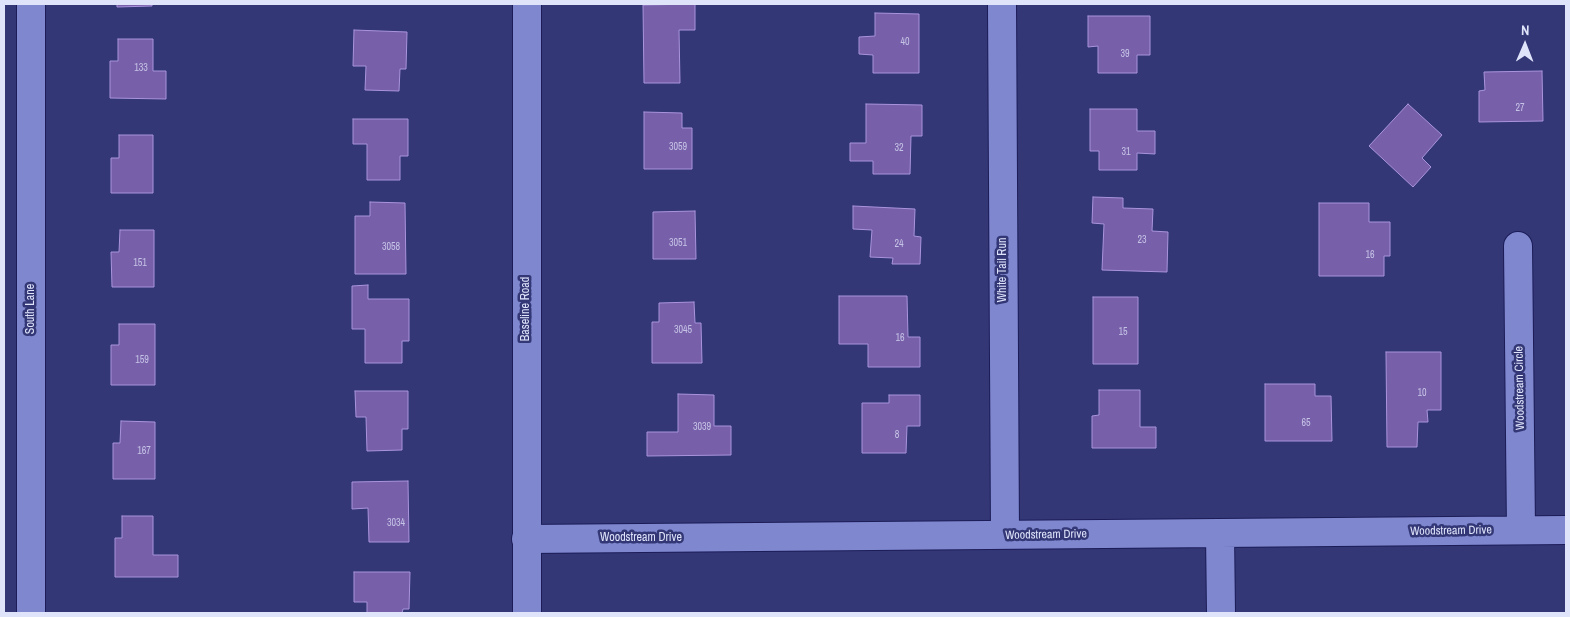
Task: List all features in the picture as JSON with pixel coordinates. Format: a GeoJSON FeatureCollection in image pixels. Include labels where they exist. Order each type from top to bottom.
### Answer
{"type":"FeatureCollection","features":[{"type":"Feature","properties":{"kind":"street","name":"South Lane"},"geometry":{"type":"LineString","coordinates":[[31,4],[31,613]]}},
{"type":"Feature","properties":{"kind":"street","name":"Baseline Road"},"geometry":{"type":"LineString","coordinates":[[527,4],[527,613]]}},
{"type":"Feature","properties":{"kind":"street","name":"White Tail Run"},"geometry":{"type":"LineString","coordinates":[[1002,4],[1005,535]]}},
{"type":"Feature","properties":{"kind":"street","name":"Woodstream Circle"},"geometry":{"type":"LineString","coordinates":[[1518,246],[1521,530]]}},
{"type":"Feature","properties":{"kind":"street","name":"Woodstream Drive"},"geometry":{"type":"LineString","coordinates":[[526,539],[1566,530]]}},
{"type":"Feature","properties":{"kind":"street"},"geometry":{"type":"LineString","coordinates":[[1220,533],[1221,613]]}},
{"type":"Feature","properties":{"kind":"building"},"geometry":{"type":"Polygon","coordinates":[[[117,4],[152,4],[152,6],[117,7],[117,4]]]}},
{"type":"Feature","properties":{"kind":"building"},"geometry":{"type":"Polygon","coordinates":[[[695,4],[695,30],[679,30],[680,83],[644,83],[643,5],[695,4]]]}},
{"type":"Feature","properties":{"kind":"building"},"geometry":{"type":"Polygon","coordinates":[[[875,13],[919,14],[919,73],[873,73],[873,55],[859,54],[859,37],[875,36],[875,13]]]}},
{"type":"Feature","properties":{"kind":"building"},"geometry":{"type":"Polygon","coordinates":[[[1088,16],[1150,16],[1150,55],[1137,55],[1137,73],[1098,73],[1098,46],[1088,47],[1088,16]]]}},
{"type":"Feature","properties":{"kind":"building"},"geometry":{"type":"Polygon","coordinates":[[[354,30],[407,32],[406,69],[400,69],[399,91],[365,90],[366,66],[353,66],[354,30]]]}},
{"type":"Feature","properties":{"kind":"building"},"geometry":{"type":"Polygon","coordinates":[[[118,39],[153,39],[153,71],[166,71],[166,99],[110,98],[110,61],[118,61],[118,39]]]}},
{"type":"Feature","properties":{"kind":"building"},"geometry":{"type":"Polygon","coordinates":[[[1542,71],[1543,121],[1479,122],[1479,91],[1485,90],[1484,72],[1542,71]]]}},
{"type":"Feature","properties":{"kind":"building"},"geometry":{"type":"Polygon","coordinates":[[[866,104],[922,105],[922,136],[911,136],[910,174],[873,174],[873,161],[850,161],[850,143],[866,143],[866,104]]]}},
{"type":"Feature","properties":{"kind":"building"},"geometry":{"type":"Polygon","coordinates":[[[1408,104],[1442,135],[1422,158],[1431,167],[1413,187],[1369,146],[1408,104]]]}},
{"type":"Feature","properties":{"kind":"building"},"geometry":{"type":"Polygon","coordinates":[[[1090,109],[1137,109],[1137,131],[1155,131],[1155,154],[1137,153],[1137,170],[1099,170],[1099,151],[1090,151],[1090,109]]]}},
{"type":"Feature","properties":{"kind":"building"},"geometry":{"type":"Polygon","coordinates":[[[644,112],[682,113],[682,128],[692,128],[692,169],[644,169],[644,112]]]}},
{"type":"Feature","properties":{"kind":"building"},"geometry":{"type":"Polygon","coordinates":[[[353,119],[408,119],[408,156],[400,156],[400,180],[367,180],[367,144],[353,144],[353,119]]]}},
{"type":"Feature","properties":{"kind":"building"},"geometry":{"type":"Polygon","coordinates":[[[119,135],[153,135],[153,193],[111,193],[111,158],[119,158],[119,135]]]}},
{"type":"Feature","properties":{"kind":"building"},"geometry":{"type":"Polygon","coordinates":[[[1093,197],[1123,198],[1123,208],[1153,209],[1152,231],[1168,232],[1167,272],[1102,270],[1104,224],[1092,223],[1093,197]]]}},
{"type":"Feature","properties":{"kind":"building"},"geometry":{"type":"Polygon","coordinates":[[[370,202],[405,203],[406,274],[355,274],[355,216],[370,216],[370,202]]]}},
{"type":"Feature","properties":{"kind":"building"},"geometry":{"type":"Polygon","coordinates":[[[1319,203],[1369,203],[1369,222],[1390,222],[1390,256],[1384,256],[1384,276],[1319,276],[1319,203]]]}},
{"type":"Feature","properties":{"kind":"building"},"geometry":{"type":"Polygon","coordinates":[[[853,206],[915,209],[914,236],[921,237],[920,264],[892,264],[893,258],[870,257],[872,230],[853,229],[853,206]]]}},
{"type":"Feature","properties":{"kind":"building"},"geometry":{"type":"Polygon","coordinates":[[[695,211],[696,259],[653,259],[653,212],[695,211]]]}},
{"type":"Feature","properties":{"kind":"building"},"geometry":{"type":"Polygon","coordinates":[[[120,230],[154,230],[154,287],[112,287],[111,252],[119,252],[120,230]]]}},
{"type":"Feature","properties":{"kind":"building"},"geometry":{"type":"Polygon","coordinates":[[[368,285],[368,299],[409,299],[409,341],[402,341],[402,363],[365,363],[365,329],[352,329],[352,286],[368,285]]]}},
{"type":"Feature","properties":{"kind":"building"},"geometry":{"type":"Polygon","coordinates":[[[839,296],[907,296],[908,337],[920,337],[920,367],[868,367],[868,344],[839,344],[839,296]]]}},
{"type":"Feature","properties":{"kind":"building"},"geometry":{"type":"Polygon","coordinates":[[[1093,297],[1138,297],[1138,364],[1093,364],[1093,297]]]}},
{"type":"Feature","properties":{"kind":"building"},"geometry":{"type":"Polygon","coordinates":[[[694,302],[695,323],[701,323],[702,363],[652,363],[652,322],[659,322],[659,303],[694,302]]]}},
{"type":"Feature","properties":{"kind":"building"},"geometry":{"type":"Polygon","coordinates":[[[119,324],[155,324],[155,385],[111,385],[111,345],[119,345],[119,324]]]}},
{"type":"Feature","properties":{"kind":"building"},"geometry":{"type":"Polygon","coordinates":[[[1386,352],[1441,352],[1441,410],[1427,410],[1428,422],[1418,422],[1417,447],[1387,447],[1386,352]]]}},
{"type":"Feature","properties":{"kind":"building"},"geometry":{"type":"Polygon","coordinates":[[[1265,384],[1315,384],[1315,396],[1331,396],[1332,441],[1265,441],[1265,384]]]}},
{"type":"Feature","properties":{"kind":"building"},"geometry":{"type":"Polygon","coordinates":[[[1099,390],[1140,390],[1140,427],[1156,427],[1156,448],[1092,448],[1092,416],[1099,415],[1099,390]]]}},
{"type":"Feature","properties":{"kind":"building"},"geometry":{"type":"Polygon","coordinates":[[[355,391],[408,391],[408,429],[402,429],[402,450],[367,451],[366,417],[356,417],[355,391]]]}},
{"type":"Feature","properties":{"kind":"building"},"geometry":{"type":"Polygon","coordinates":[[[678,394],[714,395],[714,426],[731,426],[731,455],[647,456],[647,432],[678,432],[678,394]]]}},
{"type":"Feature","properties":{"kind":"building"},"geometry":{"type":"Polygon","coordinates":[[[889,395],[920,395],[920,426],[907,426],[906,453],[862,453],[862,403],[889,403],[889,395]]]}},
{"type":"Feature","properties":{"kind":"building"},"geometry":{"type":"Polygon","coordinates":[[[121,421],[155,422],[155,479],[113,479],[113,443],[120,443],[121,421]]]}},
{"type":"Feature","properties":{"kind":"building"},"geometry":{"type":"Polygon","coordinates":[[[408,481],[409,542],[369,542],[368,508],[352,509],[352,482],[408,481]]]}},
{"type":"Feature","properties":{"kind":"building"},"geometry":{"type":"Polygon","coordinates":[[[122,516],[153,516],[153,555],[178,555],[178,577],[115,577],[115,538],[122,538],[122,516]]]}},
{"type":"Feature","properties":{"kind":"building"},"geometry":{"type":"Polygon","coordinates":[[[354,572],[410,572],[409,609],[403,609],[402,613],[367,613],[367,602],[354,602],[354,572]]]}}]}
